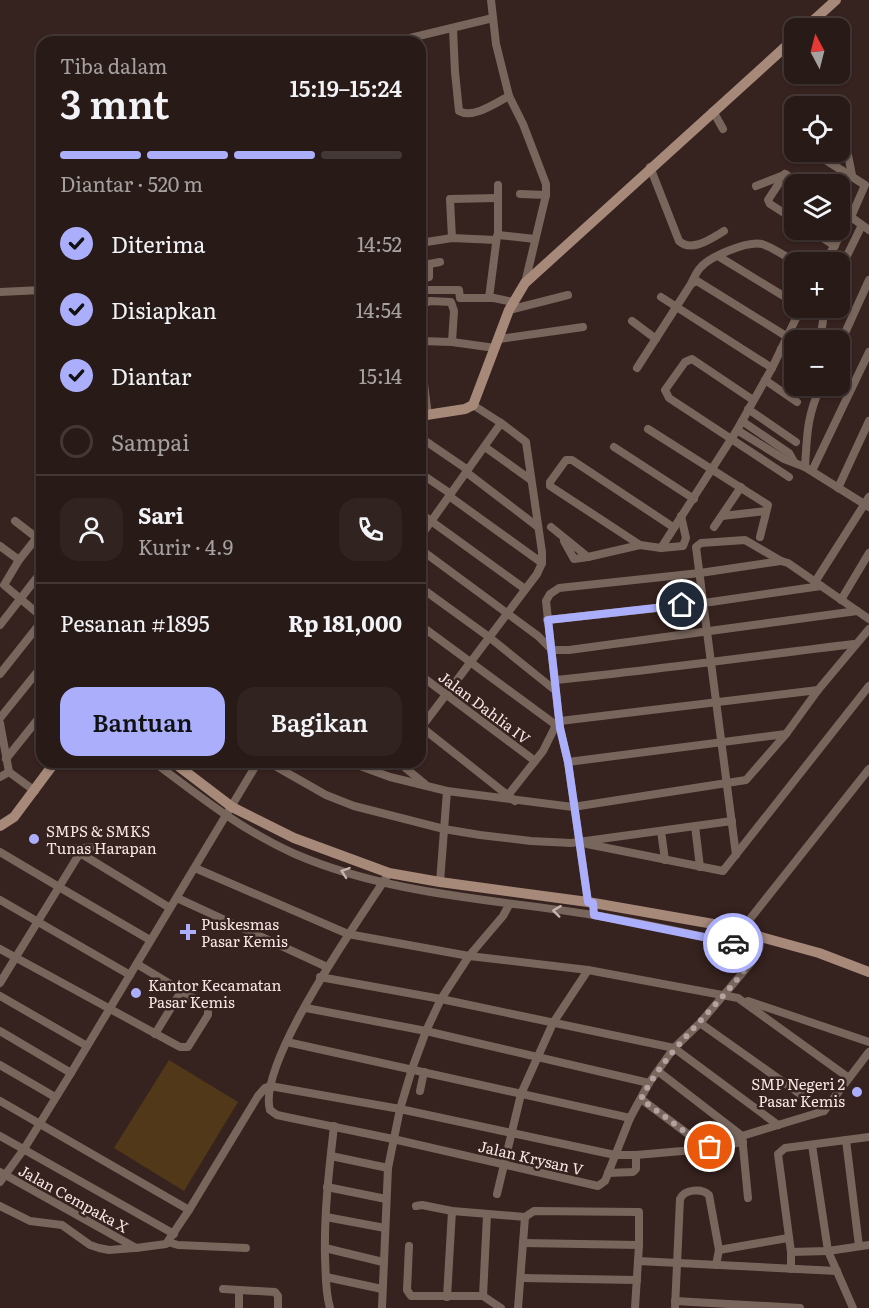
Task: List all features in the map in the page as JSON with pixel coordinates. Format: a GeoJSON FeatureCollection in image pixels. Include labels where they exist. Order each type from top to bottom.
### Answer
{"type":"FeatureCollection","features":[{"type":"Feature","properties":{"kind":"street"},"geometry":{"type":"LineString","coordinates":[[491,0],[496,44],[508,96],[546,184],[546,195],[525,283]]}},
{"type":"Feature","properties":{"kind":"street"},"geometry":{"type":"LineString","coordinates":[[816,18],[836,0]]}},
{"type":"Feature","properties":{"kind":"street"},"geometry":{"type":"LineString","coordinates":[[420,36],[493,18]]}},
{"type":"Feature","properties":{"kind":"street"},"geometry":{"type":"LineString","coordinates":[[453,29],[459,111],[468,114],[508,96]]}},
{"type":"Feature","properties":{"kind":"street"},"geometry":{"type":"LineString","coordinates":[[477,406],[511,306],[525,283],[650,167],[784,48]]}},
{"type":"Feature","properties":{"kind":"street"},"geometry":{"type":"LineString","coordinates":[[713,111],[723,129]]}},
{"type":"Feature","properties":{"kind":"street"},"geometry":{"type":"LineString","coordinates":[[829,162],[864,183],[865,186],[831,252]]}},
{"type":"Feature","properties":{"kind":"street"},"geometry":{"type":"LineString","coordinates":[[848,162],[852,176]]}},
{"type":"Feature","properties":{"kind":"street"},"geometry":{"type":"LineString","coordinates":[[650,167],[682,245],[693,246],[724,231]]}},
{"type":"Feature","properties":{"kind":"street"},"geometry":{"type":"LineString","coordinates":[[756,186],[784,174]]}},
{"type":"Feature","properties":{"kind":"street"},"geometry":{"type":"LineString","coordinates":[[784,176],[768,200],[770,204],[784,213]]}},
{"type":"Feature","properties":{"kind":"street"},"geometry":{"type":"LineString","coordinates":[[489,298],[497,238],[498,184]]}},
{"type":"Feature","properties":{"kind":"street"},"geometry":{"type":"LineString","coordinates":[[520,194],[546,195]]}},
{"type":"Feature","properties":{"kind":"street"},"geometry":{"type":"LineString","coordinates":[[452,238],[450,199],[498,198]]}},
{"type":"Feature","properties":{"kind":"street"},"geometry":{"type":"LineString","coordinates":[[850,254],[866,228],[851,217]]}},
{"type":"Feature","properties":{"kind":"street"},"geometry":{"type":"LineString","coordinates":[[426,242],[452,238],[535,239]]}},
{"type":"Feature","properties":{"kind":"street"},"geometry":{"type":"LineString","coordinates":[[826,240],[835,246]]}},
{"type":"Feature","properties":{"kind":"street"},"geometry":{"type":"LineString","coordinates":[[637,368],[692,284],[701,266],[738,248],[758,244],[784,256]]}},
{"type":"Feature","properties":{"kind":"street"},"geometry":{"type":"LineString","coordinates":[[718,256],[784,296]]}},
{"type":"Feature","properties":{"kind":"street"},"geometry":{"type":"LineString","coordinates":[[430,289],[429,264],[440,262]]}},
{"type":"Feature","properties":{"kind":"street"},"geometry":{"type":"LineString","coordinates":[[846,330],[869,280]]}},
{"type":"Feature","properties":{"kind":"street"},"geometry":{"type":"LineString","coordinates":[[692,284],[699,282],[784,335]]}},
{"type":"Feature","properties":{"kind":"street"},"geometry":{"type":"LineString","coordinates":[[426,289],[459,290],[460,298],[489,298],[511,306],[568,295]]}},
{"type":"Feature","properties":{"kind":"street"},"geometry":{"type":"LineString","coordinates":[[0,292],[36,290]]}},
{"type":"Feature","properties":{"kind":"street"},"geometry":{"type":"LineString","coordinates":[[661,297],[772,368]]}},
{"type":"Feature","properties":{"kind":"street"},"geometry":{"type":"LineString","coordinates":[[426,303],[451,302],[454,311],[452,342]]}},
{"type":"Feature","properties":{"kind":"street"},"geometry":{"type":"LineString","coordinates":[[632,321],[656,339]]}},
{"type":"Feature","properties":{"kind":"street"},"geometry":{"type":"LineString","coordinates":[[426,342],[497,343],[583,327]]}},
{"type":"Feature","properties":{"kind":"street"},"geometry":{"type":"LineString","coordinates":[[661,548],[737,430],[772,368],[784,341]]}},
{"type":"Feature","properties":{"kind":"street"},"geometry":{"type":"LineString","coordinates":[[809,469],[869,352]]}},
{"type":"Feature","properties":{"kind":"street"},"geometry":{"type":"LineString","coordinates":[[753,400],[692,359],[685,362],[665,390],[669,398],[789,477]]}},
{"type":"Feature","properties":{"kind":"street"},"geometry":{"type":"LineString","coordinates":[[765,381],[797,402]]}},
{"type":"Feature","properties":{"kind":"street"},"geometry":{"type":"LineString","coordinates":[[809,469],[808,419],[816,396]]}},
{"type":"Feature","properties":{"kind":"street"},"geometry":{"type":"LineString","coordinates":[[426,416],[477,406],[526,442],[542,563],[537,574],[426,719]]}},
{"type":"Feature","properties":{"kind":"street"},"geometry":{"type":"LineString","coordinates":[[748,409],[796,442]]}},
{"type":"Feature","properties":{"kind":"street"},"geometry":{"type":"LineString","coordinates":[[742,421],[789,453],[794,462]]}},
{"type":"Feature","properties":{"kind":"street"},"geometry":{"type":"LineString","coordinates":[[838,488],[869,421]]}},
{"type":"Feature","properties":{"kind":"street"},"geometry":{"type":"LineString","coordinates":[[426,528],[501,423]]}},
{"type":"Feature","properties":{"kind":"street"},"geometry":{"type":"LineString","coordinates":[[648,429],[768,505],[760,537]]}},
{"type":"Feature","properties":{"kind":"street"},"geometry":{"type":"LineString","coordinates":[[548,620],[704,603],[818,584],[868,503],[838,488],[809,469],[784,459],[737,430]]}},
{"type":"Feature","properties":{"kind":"street"},"geometry":{"type":"LineString","coordinates":[[766,448],[771,440]]}},
{"type":"Feature","properties":{"kind":"street"},"geometry":{"type":"LineString","coordinates":[[426,441],[538,526]]}},
{"type":"Feature","properties":{"kind":"street"},"geometry":{"type":"LineString","coordinates":[[485,447],[531,480]]}},
{"type":"Feature","properties":{"kind":"street"},"geometry":{"type":"LineString","coordinates":[[614,447],[694,499]]}},
{"type":"Feature","properties":{"kind":"street"},"geometry":{"type":"LineString","coordinates":[[640,545],[550,486],[550,482],[566,460],[572,460],[673,527]]}},
{"type":"Feature","properties":{"kind":"street"},"geometry":{"type":"LineString","coordinates":[[426,477],[542,563]]}},
{"type":"Feature","properties":{"kind":"street"},"geometry":{"type":"LineString","coordinates":[[714,527],[741,487]]}},
{"type":"Feature","properties":{"kind":"street"},"geometry":{"type":"LineString","coordinates":[[722,516],[766,512]]}},
{"type":"Feature","properties":{"kind":"street"},"geometry":{"type":"LineString","coordinates":[[551,527],[562,537],[574,559],[640,545],[661,548],[681,546],[685,544],[686,538],[681,516]]}},
{"type":"Feature","properties":{"kind":"street"},"geometry":{"type":"LineString","coordinates":[[426,517],[525,589]]}},
{"type":"Feature","properties":{"kind":"street"},"geometry":{"type":"LineString","coordinates":[[15,521],[36,533]]}},
{"type":"Feature","properties":{"kind":"street"},"geometry":{"type":"LineString","coordinates":[[36,539],[19,560],[4,586],[36,614]]}},
{"type":"Feature","properties":{"kind":"street"},"geometry":{"type":"LineString","coordinates":[[736,855],[696,547],[701,543],[745,540],[788,563],[869,619]]}},
{"type":"Feature","properties":{"kind":"street"},"geometry":{"type":"LineString","coordinates":[[0,546],[19,560]]}},
{"type":"Feature","properties":{"kind":"street"},"geometry":{"type":"LineString","coordinates":[[426,553],[507,612],[552,650],[569,650],[857,611]]}},
{"type":"Feature","properties":{"kind":"street"},"geometry":{"type":"LineString","coordinates":[[841,600],[869,554]]}},
{"type":"Feature","properties":{"kind":"street"},"geometry":{"type":"LineString","coordinates":[[594,915],[579,843],[568,762],[559,724],[546,601],[550,594],[559,588],[700,573],[781,561]]}},
{"type":"Feature","properties":{"kind":"street"},"geometry":{"type":"LineString","coordinates":[[0,625],[36,579]]}},
{"type":"Feature","properties":{"kind":"street"},"geometry":{"type":"LineString","coordinates":[[426,591],[556,691]]}},
{"type":"Feature","properties":{"kind":"street"},"geometry":{"type":"LineString","coordinates":[[0,674],[36,627]]}},
{"type":"Feature","properties":{"kind":"street"},"geometry":{"type":"LineString","coordinates":[[426,629],[559,724],[818,690]]}},
{"type":"Feature","properties":{"kind":"street"},"geometry":{"type":"LineString","coordinates":[[365,768],[390,777],[447,791],[573,807],[746,780],[786,734],[854,644],[869,629]]}},
{"type":"Feature","properties":{"kind":"street"},"geometry":{"type":"LineString","coordinates":[[555,680],[639,672],[711,660],[854,644]]}},
{"type":"Feature","properties":{"kind":"street"},"geometry":{"type":"LineString","coordinates":[[35,790],[9,772],[0,720],[36,674]]}},
{"type":"Feature","properties":{"kind":"street","name":"Jalan Dahlia IV"},"geometry":{"type":"LineString","coordinates":[[426,679],[535,761]]}},
{"type":"Feature","properties":{"kind":"street"},"geometry":{"type":"LineString","coordinates":[[579,843],[723,871],[869,686]]}},
{"type":"Feature","properties":{"kind":"street"},"geometry":{"type":"LineString","coordinates":[[6,759],[36,722]]}},
{"type":"Feature","properties":{"kind":"street"},"geometry":{"type":"LineString","coordinates":[[508,794],[543,751],[559,724]]}},
{"type":"Feature","properties":{"kind":"street"},"geometry":{"type":"LineString","coordinates":[[426,732],[515,801]]}},
{"type":"Feature","properties":{"kind":"street"},"geometry":{"type":"LineString","coordinates":[[568,762],[786,734]]}},
{"type":"Feature","properties":{"kind":"street"},"geometry":{"type":"LineString","coordinates":[[0,826],[14,817],[51,768]]}},
{"type":"Feature","properties":{"kind":"street"},"geometry":{"type":"LineString","coordinates":[[163,768],[293,852],[344,872],[382,883],[509,904],[594,915],[759,949]]}},
{"type":"Feature","properties":{"kind":"street"},"geometry":{"type":"LineString","coordinates":[[180,768],[229,812],[389,873],[591,903],[742,929],[761,937],[819,953],[869,972]]}},
{"type":"Feature","properties":{"kind":"street"},"geometry":{"type":"LineString","coordinates":[[1,1175],[24,1149],[255,768]]}},
{"type":"Feature","properties":{"kind":"street"},"geometry":{"type":"LineString","coordinates":[[279,768],[326,795],[344,802],[444,829],[531,842],[579,843],[732,821]]}},
{"type":"Feature","properties":{"kind":"street"},"geometry":{"type":"LineString","coordinates":[[405,768],[428,787]]}},
{"type":"Feature","properties":{"kind":"street"},"geometry":{"type":"LineString","coordinates":[[742,929],[869,769]]}},
{"type":"Feature","properties":{"kind":"street"},"geometry":{"type":"LineString","coordinates":[[0,777],[9,772]]}},
{"type":"Feature","properties":{"kind":"street"},"geometry":{"type":"LineString","coordinates":[[440,882],[447,791]]}},
{"type":"Feature","properties":{"kind":"street"},"geometry":{"type":"LineString","coordinates":[[695,826],[700,867]]}},
{"type":"Feature","properties":{"kind":"street"},"geometry":{"type":"LineString","coordinates":[[661,831],[665,860]]}},
{"type":"Feature","properties":{"kind":"street"},"geometry":{"type":"LineString","coordinates":[[0,983],[81,851],[104,846]]}},
{"type":"Feature","properties":{"kind":"street"},"geometry":{"type":"LineString","coordinates":[[70,849],[81,851],[170,908]]}},
{"type":"Feature","properties":{"kind":"street"},"geometry":{"type":"LineString","coordinates":[[0,852],[150,940]]}},
{"type":"Feature","properties":{"kind":"street"},"geometry":{"type":"LineString","coordinates":[[195,868],[348,934],[469,956],[588,970],[738,998],[869,1042]]}},
{"type":"Feature","properties":{"kind":"street"},"geometry":{"type":"LineString","coordinates":[[270,1086],[276,1062],[306,1008],[320,977],[389,873]]}},
{"type":"Feature","properties":{"kind":"street"},"geometry":{"type":"LineString","coordinates":[[177,898],[327,967]]}},
{"type":"Feature","properties":{"kind":"street"},"geometry":{"type":"LineString","coordinates":[[0,900],[130,975]]}},
{"type":"Feature","properties":{"kind":"street"},"geometry":{"type":"LineString","coordinates":[[382,1308],[388,1168],[400,1109],[412,1069],[441,999],[469,956],[503,916],[509,904]]}},
{"type":"Feature","properties":{"kind":"street"},"geometry":{"type":"LineString","coordinates":[[636,1155],[636,1168],[633,1172],[608,1173],[630,1118],[649,1083],[674,1048],[750,964],[759,949],[761,937]]}},
{"type":"Feature","properties":{"kind":"street"},"geometry":{"type":"LineString","coordinates":[[0,949],[154,1034],[180,1047],[188,1047],[207,1017],[209,1011],[207,1006],[137,964]]}},
{"type":"Feature","properties":{"kind":"street"},"geometry":{"type":"LineString","coordinates":[[497,1194],[521,1094],[553,1023],[588,970]]}},
{"type":"Feature","properties":{"kind":"street"},"geometry":{"type":"LineString","coordinates":[[320,977],[441,999],[674,1048],[778,1125]]}},
{"type":"Feature","properties":{"kind":"street"},"geometry":{"type":"LineString","coordinates":[[154,1034],[182,990]]}},
{"type":"Feature","properties":{"kind":"street"},"geometry":{"type":"LineString","coordinates":[[0,996],[87,1046]]}},
{"type":"Feature","properties":{"kind":"street"},"geometry":{"type":"LineString","coordinates":[[738,998],[849,1078]]}},
{"type":"Feature","properties":{"kind":"street"},"geometry":{"type":"LineString","coordinates":[[306,1008],[426,1031],[649,1083]]}},
{"type":"Feature","properties":{"kind":"street"},"geometry":{"type":"LineString","coordinates":[[699,1023],[824,1111]]}},
{"type":"Feature","properties":{"kind":"street"},"geometry":{"type":"LineString","coordinates":[[0,1031],[71,1073]]}},
{"type":"Feature","properties":{"kind":"street"},"geometry":{"type":"LineString","coordinates":[[287,1042],[630,1118]]}},
{"type":"Feature","properties":{"kind":"street"},"geometry":{"type":"LineString","coordinates":[[168,1242],[258,1096],[262,1090],[270,1086],[400,1109],[615,1155],[636,1155],[694,1150],[742,1139],[824,1111],[869,1052]]}},
{"type":"Feature","properties":{"kind":"street"},"geometry":{"type":"LineString","coordinates":[[0,1065],[55,1097]]}},
{"type":"Feature","properties":{"kind":"street"},"geometry":{"type":"LineString","coordinates":[[420,1090],[424,1072]]}},
{"type":"Feature","properties":{"kind":"street"},"geometry":{"type":"LineString","coordinates":[[659,1072],[742,1139],[748,1198]]}},
{"type":"Feature","properties":{"kind":"street","name":"Jalan Krysan V"},"geometry":{"type":"LineString","coordinates":[[270,1086],[268,1105],[274,1113],[291,1119],[334,1126],[598,1186],[603,1184],[608,1173]]}},
{"type":"Feature","properties":{"kind":"street"},"geometry":{"type":"LineString","coordinates":[[641,1099],[696,1140],[742,1139]]}},
{"type":"Feature","properties":{"kind":"street"},"geometry":{"type":"LineString","coordinates":[[0,1101],[189,1210]]}},
{"type":"Feature","properties":{"kind":"street"},"geometry":{"type":"LineString","coordinates":[[330,1308],[326,1288],[325,1248],[327,1187],[334,1126]]}},
{"type":"Feature","properties":{"kind":"street"},"geometry":{"type":"LineString","coordinates":[[0,1136],[174,1233]]}},
{"type":"Feature","properties":{"kind":"street"},"geometry":{"type":"LineString","coordinates":[[791,1269],[791,1252],[777,1156],[781,1149],[869,1137]]}},
{"type":"Feature","properties":{"kind":"street"},"geometry":{"type":"LineString","coordinates":[[694,1150],[696,1140]]}},
{"type":"Feature","properties":{"kind":"street"},"geometry":{"type":"LineString","coordinates":[[846,1140],[859,1246]]}},
{"type":"Feature","properties":{"kind":"street"},"geometry":{"type":"LineString","coordinates":[[812,1145],[828,1251],[853,1308]]}},
{"type":"Feature","properties":{"kind":"street"},"geometry":{"type":"LineString","coordinates":[[331,1156],[388,1168]]}},
{"type":"Feature","properties":{"kind":"street","name":"Jalan Cempaka X"},"geometry":{"type":"LineString","coordinates":[[1,1175],[136,1248],[159,1246],[168,1242],[178,1245],[246,1248]]}},
{"type":"Feature","properties":{"kind":"street"},"geometry":{"type":"LineString","coordinates":[[327,1187],[386,1198]]}},
{"type":"Feature","properties":{"kind":"street"},"geometry":{"type":"LineString","coordinates":[[716,1265],[719,1250],[709,1195],[703,1191],[686,1192],[680,1199],[675,1304],[800,1308]]}},
{"type":"Feature","properties":{"kind":"street"},"geometry":{"type":"LineString","coordinates":[[0,1206],[30,1221],[62,1225],[90,1245],[99,1248],[109,1250],[136,1248]]}},
{"type":"Feature","properties":{"kind":"street"},"geometry":{"type":"LineString","coordinates":[[416,1206],[487,1215],[525,1217],[534,1211],[635,1211],[640,1214],[635,1308]]}},
{"type":"Feature","properties":{"kind":"street"},"geometry":{"type":"LineString","coordinates":[[447,1297],[452,1211]]}},
{"type":"Feature","properties":{"kind":"street"},"geometry":{"type":"LineString","coordinates":[[483,1296],[487,1215]]}},
{"type":"Feature","properties":{"kind":"street"},"geometry":{"type":"LineString","coordinates":[[326,1216],[385,1228]]}},
{"type":"Feature","properties":{"kind":"street"},"geometry":{"type":"LineString","coordinates":[[518,1308],[525,1217]]}},
{"type":"Feature","properties":{"kind":"street"},"geometry":{"type":"LineString","coordinates":[[719,1250],[788,1238]]}},
{"type":"Feature","properties":{"kind":"street"},"geometry":{"type":"LineString","coordinates":[[523,1243],[639,1245]]}},
{"type":"Feature","properties":{"kind":"street"},"geometry":{"type":"LineString","coordinates":[[791,1252],[828,1251],[869,1245]]}},
{"type":"Feature","properties":{"kind":"street"},"geometry":{"type":"LineString","coordinates":[[410,1246],[408,1294],[413,1297],[483,1296],[501,1308]]}},
{"type":"Feature","properties":{"kind":"street"},"geometry":{"type":"LineString","coordinates":[[325,1248],[383,1262]]}},
{"type":"Feature","properties":{"kind":"street"},"geometry":{"type":"LineString","coordinates":[[638,1261],[837,1271]]}},
{"type":"Feature","properties":{"kind":"street"},"geometry":{"type":"LineString","coordinates":[[326,1278],[382,1289]]}},
{"type":"Feature","properties":{"kind":"street"},"geometry":{"type":"LineString","coordinates":[[521,1278],[637,1280]]}},
{"type":"Feature","properties":{"kind":"street"},"geometry":{"type":"LineString","coordinates":[[223,1289],[275,1292],[278,1298],[278,1308]]}},
{"type":"Feature","properties":{"kind":"street"},"geometry":{"type":"LineString","coordinates":[[238,1308],[240,1291]]}},
{"type":"Feature","properties":{"kind":"shaded area"},"geometry":{"type":"Polygon","coordinates":[[[169,1060],[238,1102],[184,1191],[114,1148],[169,1060]]]}},
{"type":"Feature","properties":{"kind":"way so far"},"geometry":{"type":"LineString","coordinates":[[710,1147],[694,1150],[696,1140],[641,1099],[649,1083],[674,1048],[723,996],[750,964],[759,949],[733,943]]}},
{"type":"Feature","properties":{"kind":"place","name":"SMPS & SMKS Tunas Harapan"},"geometry":{"type":"Point","coordinates":[34,839]}},
{"type":"Feature","properties":{"kind":"place","name":"Puskesmas Pasar Kemis"},"geometry":{"type":"Point","coordinates":[188,932]}},
{"type":"Feature","properties":{"kind":"place","name":"Kantor Kecamatan Pasar Kemis"},"geometry":{"type":"Point","coordinates":[136,993]}},
{"type":"Feature","properties":{"kind":"place","name":"SMP Negeri 2 Pasar Kemis"},"geometry":{"type":"Point","coordinates":[857,1092]}},
{"type":"Feature","properties":{"kind":"route"},"geometry":{"type":"LineString","coordinates":[[682,605],[548,620],[560,728],[568,762],[588,902],[593,903],[594,915],[733,943]]}}]}
